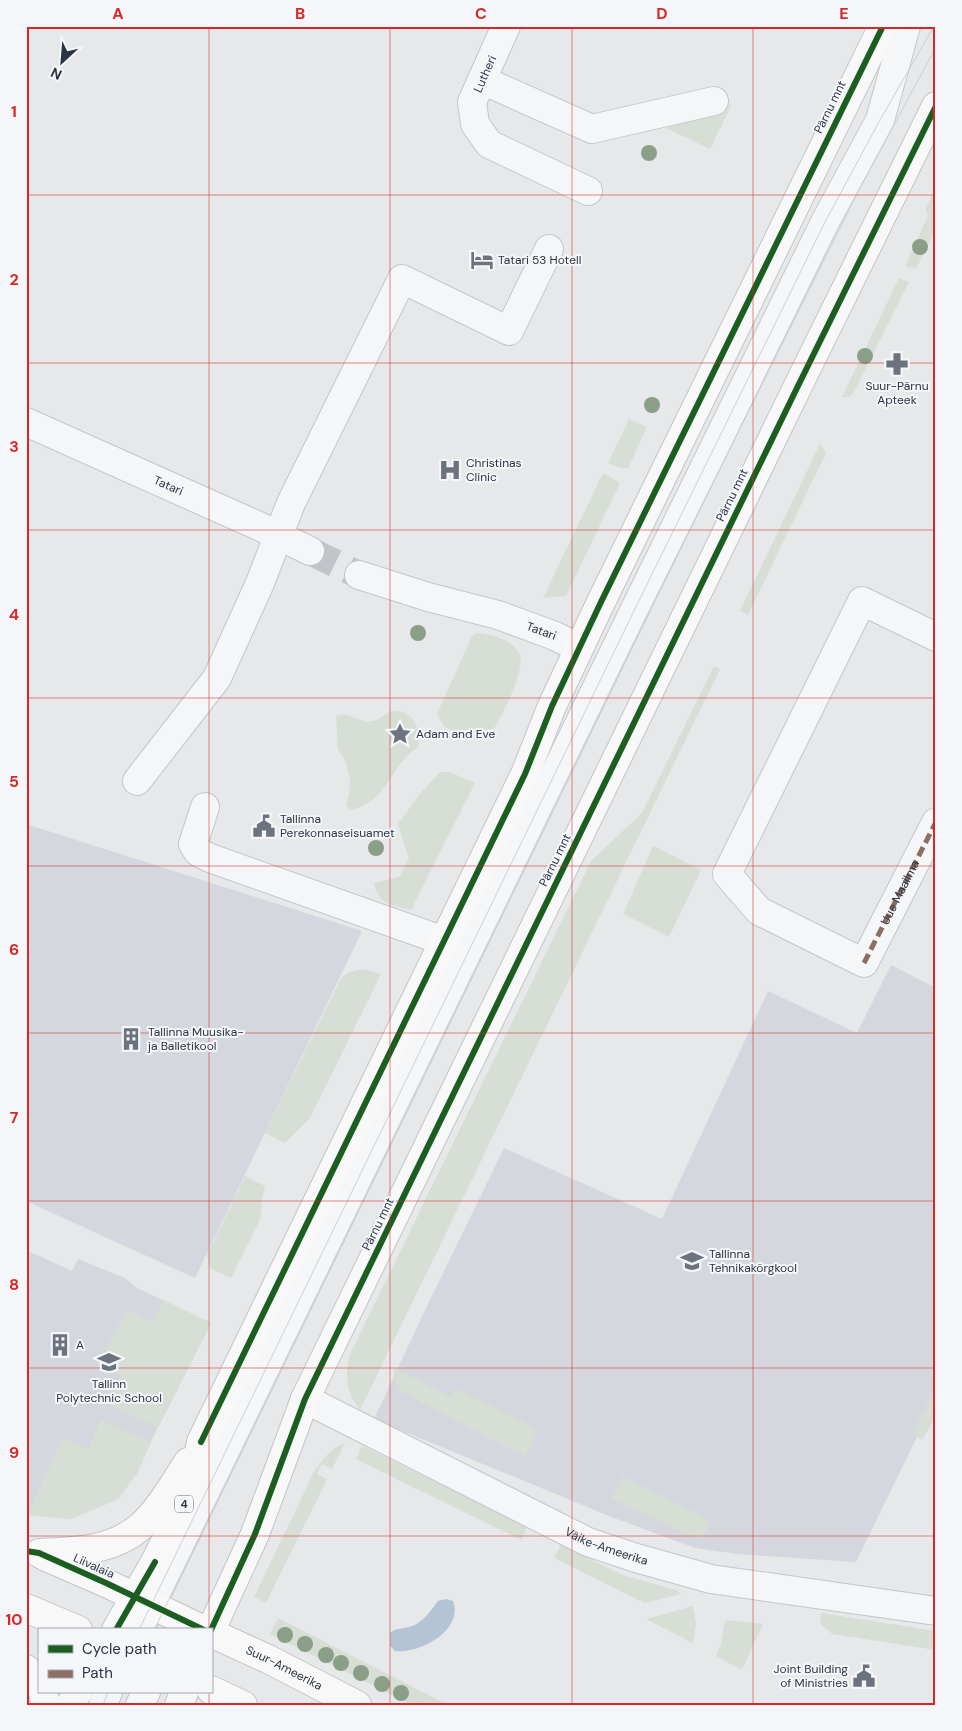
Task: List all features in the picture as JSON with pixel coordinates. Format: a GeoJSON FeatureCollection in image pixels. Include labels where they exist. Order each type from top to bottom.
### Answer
{"type":"FeatureCollection","features":[{"type":"Feature","properties":{"kind":"main road","name":"Pärnu mnt"},"geometry":{"type":"LineString","coordinates":[[118,1628],[142,1601],[155,1562],[193,1485],[202,1442],[525,774],[552,706],[882,26]]}},
{"type":"Feature","properties":{"kind":"main road","name":"Pärnu mnt"},"geometry":{"type":"LineString","coordinates":[[212,1629],[255,1534],[305,1399],[793,395],[936,106]]}},
{"type":"Feature","properties":{"kind":"main road"},"geometry":{"type":"LineString","coordinates":[[32,1552],[68,1552],[92,1549],[116,1542],[140,1527],[162,1502],[202,1442]]}},
{"type":"Feature","properties":{"kind":"main road","name":"Liivalaia"},"geometry":{"type":"LineString","coordinates":[[32,1552],[142,1601],[187,1626]]}},
{"type":"Feature","properties":{"kind":"main road"},"geometry":{"type":"LineString","coordinates":[[26,1608],[73,1628]]}},
{"type":"Feature","properties":{"kind":"main road","name":"Suur-Ameerika"},"geometry":{"type":"LineString","coordinates":[[212,1631],[357,1705]]}},
{"type":"Feature","properties":{"kind":"main road"},"geometry":{"type":"LineString","coordinates":[[26,1669],[38,1683]]}},
{"type":"Feature","properties":{"kind":"main road"},"geometry":{"type":"LineString","coordinates":[[212,1690],[244,1705]]}},
{"type":"Feature","properties":{"kind":"main road"},"geometry":{"type":"LineString","coordinates":[[70,1705],[77,1694]]}},
{"type":"Feature","properties":{"kind":"street","name":"Lutheri"},"geometry":{"type":"LineString","coordinates":[[506,26],[472,102],[476,124],[489,144],[588,191]]}},
{"type":"Feature","properties":{"kind":"street"},"geometry":{"type":"LineString","coordinates":[[139,1628],[142,1601],[825,222],[880,120],[906,26]]}},
{"type":"Feature","properties":{"kind":"street"},"geometry":{"type":"LineString","coordinates":[[482,80],[592,129],[714,101]]}},
{"type":"Feature","properties":{"kind":"street"},"geometry":{"type":"LineString","coordinates":[[137,781],[216,678],[280,536],[291,503],[402,278],[509,331],[549,249]]}},
{"type":"Feature","properties":{"kind":"street","name":"Tatari"},"geometry":{"type":"LineString","coordinates":[[26,422],[310,551]]}},
{"type":"Feature","properties":{"kind":"street","name":"Tatari"},"geometry":{"type":"LineString","coordinates":[[360,575],[420,595],[498,615],[555,636],[580,648]]}},
{"type":"Feature","properties":{"kind":"street","name":"Uue Maailma"},"geometry":{"type":"LineString","coordinates":[[936,637],[862,601],[727,874],[759,911],[864,963],[936,822]]}},
{"type":"Feature","properties":{"kind":"street"},"geometry":{"type":"LineString","coordinates":[[205,807],[193,844],[198,852],[444,941]]}},
{"type":"Feature","properties":{"kind":"street","name":"Väike-Ameerika"},"geometry":{"type":"LineString","coordinates":[[305,1399],[588,1542],[711,1579],[936,1611]]}},
{"type":"Feature","properties":{"kind":"shaded area"},"geometry":{"type":"Polygon","coordinates":[[[732,104],[710,149],[666,128],[732,104]]]}},
{"type":"Feature","properties":{"kind":"shaded area"},"geometry":{"type":"Polygon","coordinates":[[[936,191],[936,228],[916,269],[905,266],[928,216],[926,209],[933,192],[936,191]]]}},
{"type":"Feature","properties":{"kind":"shaded area"},"geometry":{"type":"Polygon","coordinates":[[[899,278],[909,282],[854,392],[849,397],[842,397],[899,278]]]}},
{"type":"Feature","properties":{"kind":"shaded area"},"geometry":{"type":"Polygon","coordinates":[[[629,419],[647,427],[628,468],[620,468],[608,463],[629,419]]]}},
{"type":"Feature","properties":{"kind":"shaded area"},"geometry":{"type":"Polygon","coordinates":[[[820,444],[826,453],[748,615],[740,611],[820,444]]]}},
{"type":"Feature","properties":{"kind":"shaded area"},"geometry":{"type":"Polygon","coordinates":[[[603,473],[620,483],[566,596],[543,598],[603,473]]]}},
{"type":"Feature","properties":{"kind":"shaded area"},"geometry":{"type":"Polygon","coordinates":[[[477,633],[502,639],[513,645],[521,656],[518,675],[512,694],[494,729],[453,731],[440,720],[437,714],[472,636],[477,633]]]}},
{"type":"Feature","properties":{"kind":"shaded area"},"geometry":{"type":"Polygon","coordinates":[[[714,666],[720,669],[360,1410],[349,1390],[347,1370],[350,1354],[591,861],[642,813],[714,666]]]}},
{"type":"Feature","properties":{"kind":"shaded area"},"geometry":{"type":"Polygon","coordinates":[[[391,711],[405,713],[414,721],[418,733],[418,747],[401,763],[373,800],[363,806],[350,810],[346,804],[349,796],[350,779],[346,763],[338,749],[336,716],[345,715],[368,722],[391,711]]]}},
{"type":"Feature","properties":{"kind":"shaded area"},"geometry":{"type":"Polygon","coordinates":[[[440,772],[450,772],[475,783],[411,910],[392,905],[379,896],[374,883],[399,877],[409,859],[398,824],[420,794],[440,772]]]}},
{"type":"Feature","properties":{"kind":"shaded area","name":"Tallinna Muusika- ja Balletikool"},"geometry":{"type":"Polygon","coordinates":[[[26,824],[362,931],[195,1278],[26,1201],[26,824]]]}},
{"type":"Feature","properties":{"kind":"shaded area"},"geometry":{"type":"Polygon","coordinates":[[[653,846],[701,870],[669,937],[623,914],[653,846]]]}},
{"type":"Feature","properties":{"kind":"shaded area","name":"Tallinna Tehnikakõrgkool"},"geometry":{"type":"Polygon","coordinates":[[[891,965],[936,988],[936,1398],[856,1562],[738,1554],[695,1548],[609,1516],[374,1419],[504,1148],[662,1219],[768,991],[857,1033],[891,965]]]}},
{"type":"Feature","properties":{"kind":"shaded area"},"geometry":{"type":"Polygon","coordinates":[[[364,969],[381,974],[310,1118],[285,1143],[265,1133],[341,978],[349,972],[364,969]]]}},
{"type":"Feature","properties":{"kind":"shaded area"},"geometry":{"type":"Polygon","coordinates":[[[245,1176],[265,1186],[261,1217],[231,1278],[210,1268],[207,1255],[245,1176]]]}},
{"type":"Feature","properties":{"kind":"shaded area","name":"Tallinn Polytechnic School"},"geometry":{"type":"Polygon","coordinates":[[[26,1250],[72,1271],[78,1259],[125,1278],[137,1288],[211,1323],[154,1435],[137,1473],[118,1499],[71,1519],[26,1515],[26,1250]]]}},
{"type":"Feature","properties":{"kind":"shaded area"},"geometry":{"type":"Polygon","coordinates":[[[164,1300],[211,1323],[158,1428],[109,1405],[122,1376],[98,1365],[127,1309],[153,1322],[164,1300]]]}},
{"type":"Feature","properties":{"kind":"shaded area"},"geometry":{"type":"Polygon","coordinates":[[[394,1368],[451,1397],[455,1388],[538,1429],[525,1457],[400,1391],[394,1380],[394,1368]]]}},
{"type":"Feature","properties":{"kind":"shaded area"},"geometry":{"type":"Polygon","coordinates":[[[936,1387],[936,1416],[922,1440],[912,1433],[936,1387]]]}},
{"type":"Feature","properties":{"kind":"shaded area"},"geometry":{"type":"Polygon","coordinates":[[[101,1420],[151,1442],[137,1473],[118,1499],[71,1519],[27,1515],[63,1438],[88,1449],[101,1420]]]}},
{"type":"Feature","properties":{"kind":"shaded area"},"geometry":{"type":"Polygon","coordinates":[[[345,1443],[332,1469],[322,1464],[317,1474],[327,1479],[266,1603],[254,1597],[315,1470],[331,1451],[345,1443]]]}},
{"type":"Feature","properties":{"kind":"shaded area"},"geometry":{"type":"Polygon","coordinates":[[[362,1446],[527,1527],[521,1540],[356,1459],[362,1446]]]}},
{"type":"Feature","properties":{"kind":"shaded area"},"geometry":{"type":"Polygon","coordinates":[[[623,1476],[707,1518],[706,1521],[710,1524],[701,1540],[611,1499],[623,1476]]]}},
{"type":"Feature","properties":{"kind":"shaded area"},"geometry":{"type":"Polygon","coordinates":[[[561,1545],[623,1575],[676,1590],[681,1594],[645,1603],[554,1558],[561,1545]]]}},
{"type":"Feature","properties":{"kind":"shaded area"},"geometry":{"type":"Polygon","coordinates":[[[693,1606],[696,1624],[693,1643],[646,1619],[693,1606]]]}},
{"type":"Feature","properties":{"kind":"shaded area"},"geometry":{"type":"Polygon","coordinates":[[[821,1613],[936,1631],[936,1650],[832,1634],[820,1623],[821,1613]]]}},
{"type":"Feature","properties":{"kind":"shaded area"},"geometry":{"type":"Polygon","coordinates":[[[278,1618],[448,1705],[412,1705],[270,1634],[278,1618]]]}},
{"type":"Feature","properties":{"kind":"shaded area"},"geometry":{"type":"Polygon","coordinates":[[[725,1620],[763,1624],[742,1670],[716,1656],[721,1644],[725,1620]]]}},
{"type":"Feature","properties":{"kind":"water"},"geometry":{"type":"Polygon","coordinates":[[[446,1599],[453,1601],[455,1612],[452,1621],[438,1638],[416,1649],[405,1651],[395,1651],[390,1646],[390,1633],[418,1623],[438,1601],[446,1599]]]}},
{"type":"Feature","properties":{"kind":"tunnel"},"geometry":{"type":"LineString","coordinates":[[310,551],[359,575]]}},
{"type":"Feature","properties":{"kind":"tram line"},"geometry":{"type":"LineString","coordinates":[[140,1628],[825,222],[880,120],[934,26]]}},
{"type":"Feature","properties":{"kind":"tram line"},"geometry":{"type":"LineString","coordinates":[[155,1628],[643,623],[861,186],[936,47]]}},
{"type":"Feature","properties":{"kind":"tram line"},"geometry":{"type":"LineString","coordinates":[[103,1705],[107,1694]]}},
{"type":"Feature","properties":{"kind":"tram line"},"geometry":{"type":"LineString","coordinates":[[118,1705],[123,1694]]}},
{"type":"Feature","properties":{"kind":"marked path"},"geometry":{"type":"LineString","coordinates":[[864,963],[936,822]]}},
{"type":"Feature","properties":{"kind":"cycle path"},"geometry":{"type":"LineString","coordinates":[[201,1442],[525,774],[552,706],[601,602],[883,26]]}},
{"type":"Feature","properties":{"kind":"cycle path"},"geometry":{"type":"LineString","coordinates":[[212,1628],[255,1534],[305,1399],[936,106]]}},
{"type":"Feature","properties":{"kind":"cycle path"},"geometry":{"type":"LineString","coordinates":[[26,1551],[39,1553],[200,1628]]}},
{"type":"Feature","properties":{"kind":"cycle path"},"geometry":{"type":"LineString","coordinates":[[117,1628],[155,1562]]}},
{"type":"Feature","properties":{"kind":"place","name":"Tatari 53 Hotell"},"geometry":{"type":"Point","coordinates":[482,260]}},
{"type":"Feature","properties":{"kind":"place","name":"Suur-Pärnu Apteek"},"geometry":{"type":"Point","coordinates":[897,364]}},
{"type":"Feature","properties":{"kind":"place","name":"Christinas Clinic"},"geometry":{"type":"Point","coordinates":[450,470]}},
{"type":"Feature","properties":{"kind":"place","name":"Adam and Eve"},"geometry":{"type":"Point","coordinates":[400,734]}},
{"type":"Feature","properties":{"kind":"place","name":"Tallinna Perekonnaseisuamet"},"geometry":{"type":"Point","coordinates":[264,826]}},
{"type":"Feature","properties":{"kind":"place","name":"Tallinna Muusika- ja Balletikool"},"geometry":{"type":"Point","coordinates":[131,1039]}},
{"type":"Feature","properties":{"kind":"place","name":"Tallinna Tehnikakõrgkool"},"geometry":{"type":"Point","coordinates":[692,1261]}},
{"type":"Feature","properties":{"kind":"place","name":"A"},"geometry":{"type":"Point","coordinates":[60,1345]}},
{"type":"Feature","properties":{"kind":"place","name":"Tallinn Polytechnic School"},"geometry":{"type":"Point","coordinates":[109,1362]}},
{"type":"Feature","properties":{"kind":"place","name":"Joint Building of Ministries"},"geometry":{"type":"Point","coordinates":[864,1676]}}]}
